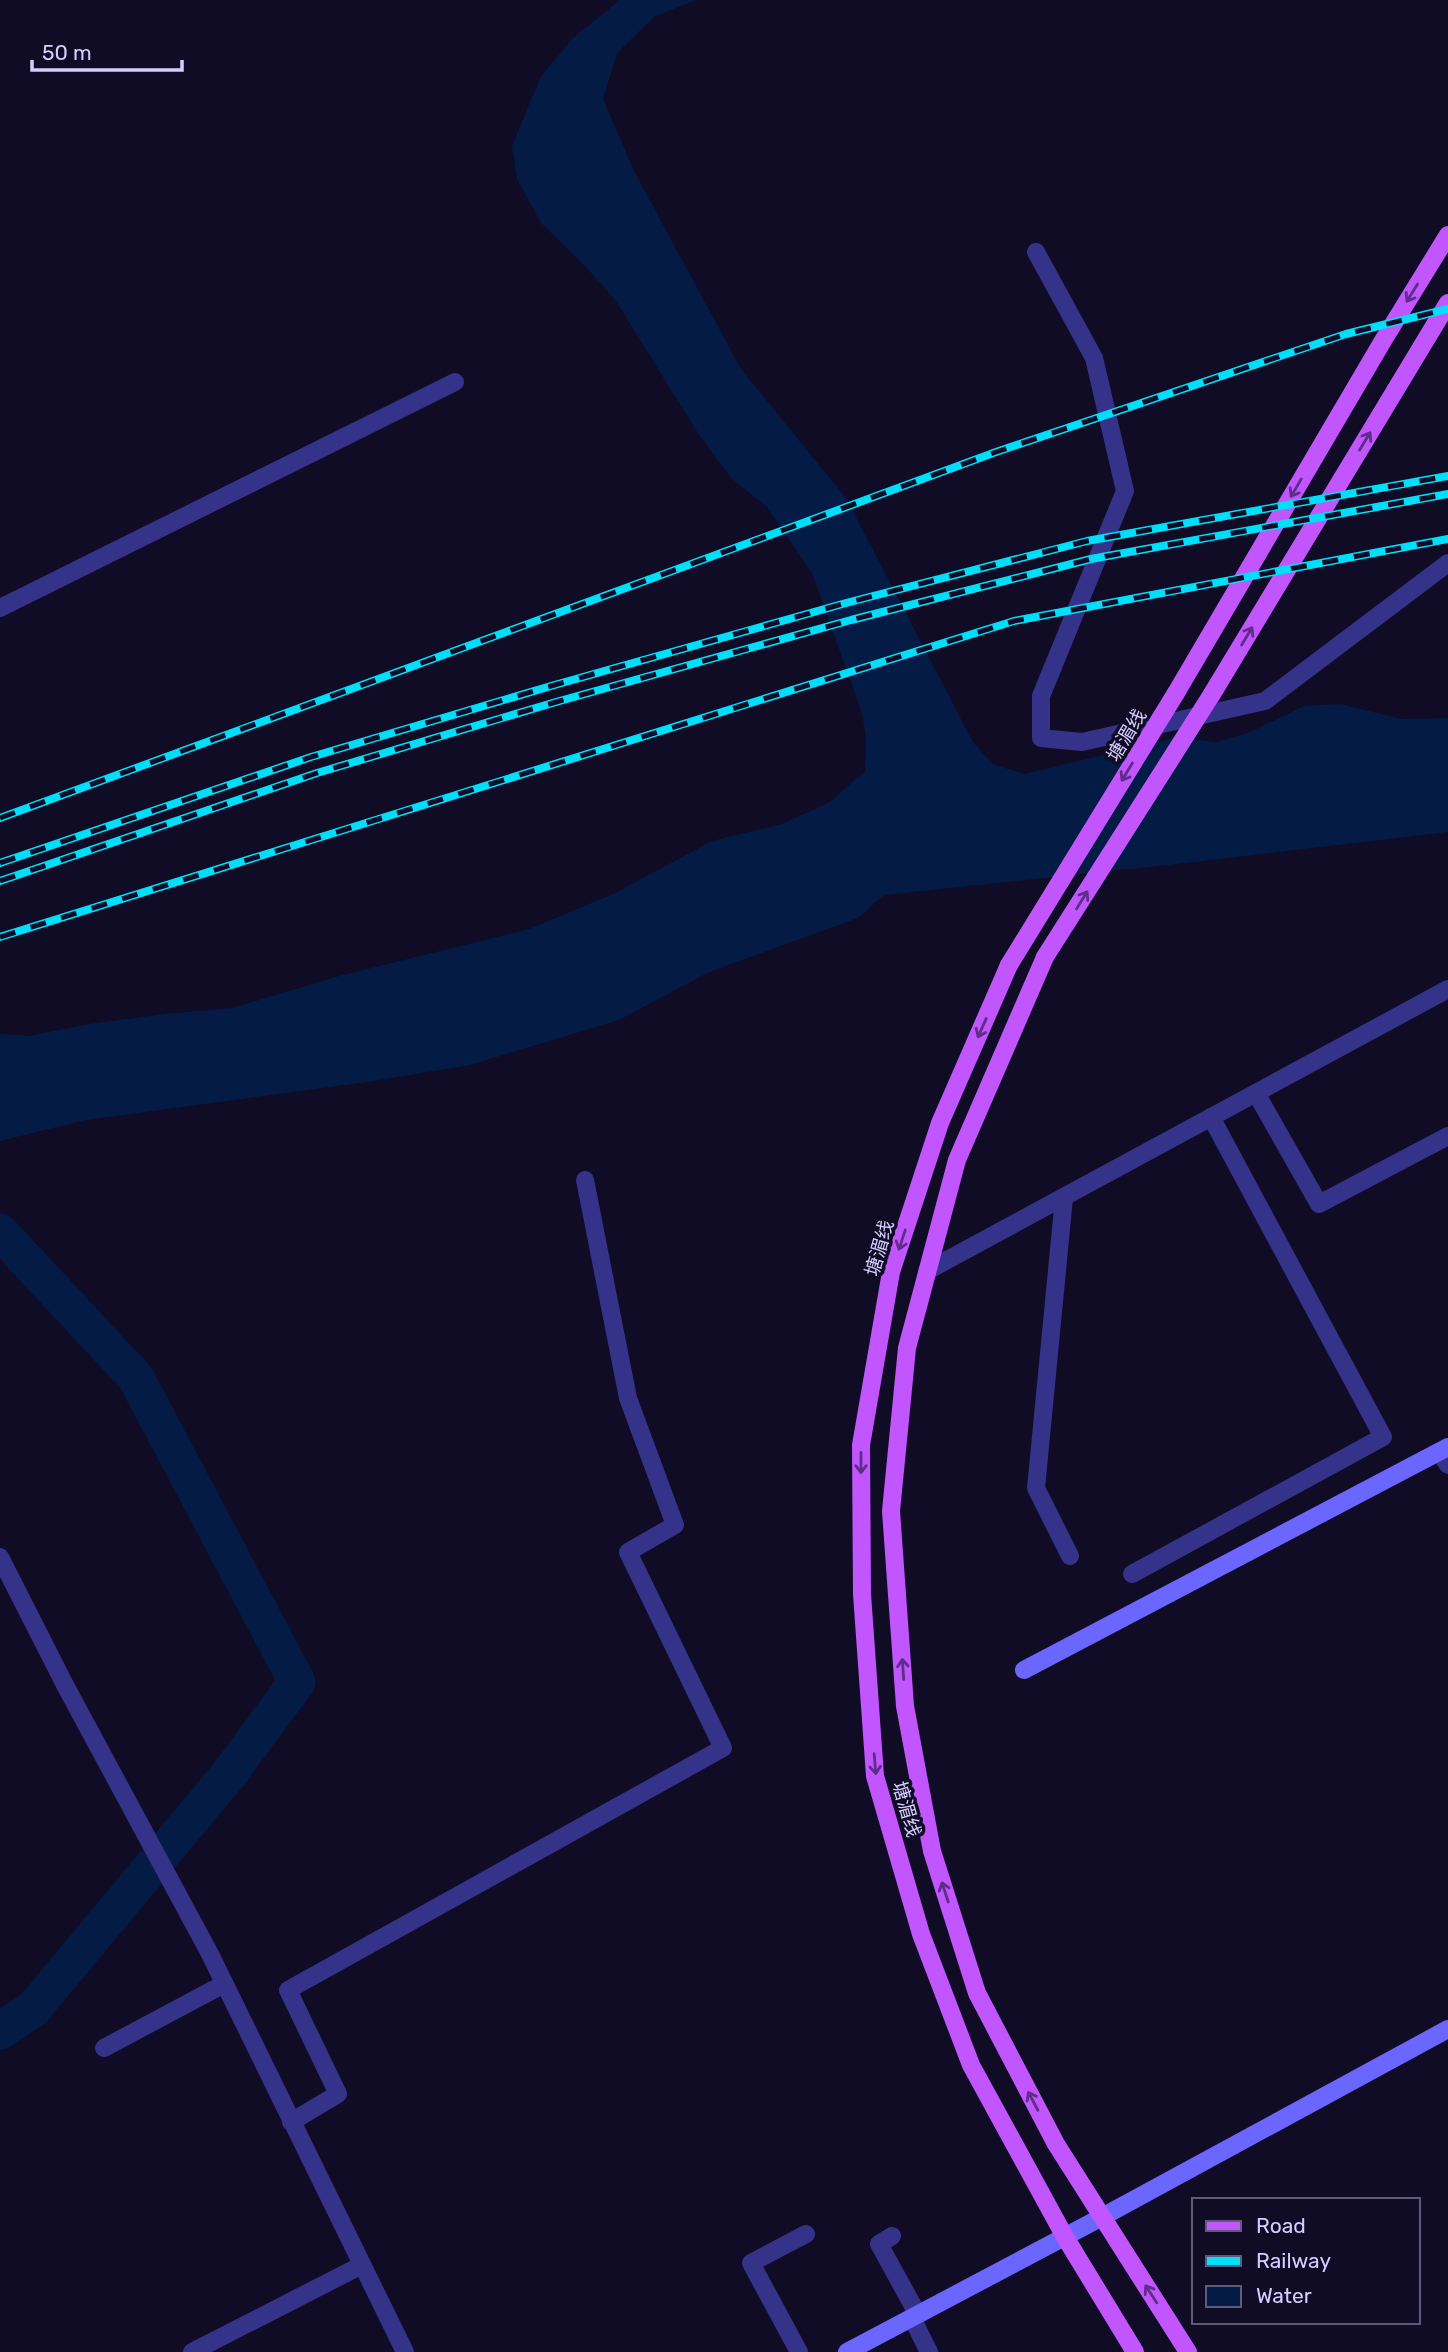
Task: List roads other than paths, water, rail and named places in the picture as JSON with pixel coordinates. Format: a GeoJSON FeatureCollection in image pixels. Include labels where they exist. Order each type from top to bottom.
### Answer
{"type":"FeatureCollection","features":[{"type":"Feature","properties":{"kind":"main road","name":"塘湄线"},"geometry":{"type":"LineString","coordinates":[[1135,2352],[1065,2237],[971,2065],[921,1934],[876,1776],[862,1594],[861,1445],[891,1272],[940,1123],[1009,965],[1176,693],[1448,235]]}},
{"type":"Feature","properties":{"kind":"main road"},"geometry":{"type":"LineString","coordinates":[[1188,2352],[1056,2144],[977,1993],[929,1838],[905,1706],[891,1511],[907,1348],[957,1160],[1045,957],[1212,694],[1448,303]]}},
{"type":"Feature","properties":{"kind":"street"},"geometry":{"type":"LineString","coordinates":[[1036,252],[1094,358],[1125,491],[1041,696],[1041,738],[1082,742],[1265,701],[1448,563]]}},
{"type":"Feature","properties":{"kind":"street"},"geometry":{"type":"LineString","coordinates":[[0,608],[455,382]]}},
{"type":"Feature","properties":{"kind":"street"},"geometry":{"type":"LineString","coordinates":[[927,1271],[1448,989]]}},
{"type":"Feature","properties":{"kind":"street"},"geometry":{"type":"LineString","coordinates":[[1256,1093],[1319,1204],[1448,1136]]}},
{"type":"Feature","properties":{"kind":"street"},"geometry":{"type":"LineString","coordinates":[[1132,1574],[1383,1437],[1211,1117]]}},
{"type":"Feature","properties":{"kind":"street"},"geometry":{"type":"LineString","coordinates":[[291,2122],[338,2094],[288,1990],[723,1748],[628,1552],[675,1525],[628,1398],[585,1180]]}},
{"type":"Feature","properties":{"kind":"street"},"geometry":{"type":"LineString","coordinates":[[1064,1198],[1035,1488],[1070,1556]]}},
{"type":"Feature","properties":{"kind":"street"},"geometry":{"type":"LineString","coordinates":[[1024,1670],[1445,1455]]}},
{"type":"Feature","properties":{"kind":"street"},"geometry":{"type":"LineString","coordinates":[[0,1557],[65,1685],[225,1984],[405,2352]]}},
{"type":"Feature","properties":{"kind":"street"},"geometry":{"type":"LineString","coordinates":[[104,2048],[225,1984]]}},
{"type":"Feature","properties":{"kind":"street"},"geometry":{"type":"LineString","coordinates":[[847,2352],[1448,2029]]}},
{"type":"Feature","properties":{"kind":"street"},"geometry":{"type":"LineString","coordinates":[[799,2352],[751,2263],[806,2234]]}},
{"type":"Feature","properties":{"kind":"street"},"geometry":{"type":"LineString","coordinates":[[892,2236],[879,2244],[915,2316],[929,2352]]}},
{"type":"Feature","properties":{"kind":"street"},"geometry":{"type":"LineString","coordinates":[[200,2350],[362,2265]]}},
{"type":"Feature","properties":{"kind":"water"},"geometry":{"type":"Polygon","coordinates":[[[620,0],[695,0],[654,17],[617,53],[603,99],[634,171],[741,369],[846,498],[973,742],[992,764],[1025,774],[1177,737],[1216,742],[1248,733],[1304,706],[1340,704],[1402,719],[1448,718],[1448,832],[884,895],[858,918],[709,972],[619,1020],[470,1065],[367,1082],[86,1120],[0,1141],[0,1034],[28,1036],[89,1024],[232,1008],[339,976],[529,929],[613,894],[712,841],[782,824],[830,802],[865,771],[866,738],[862,713],[812,573],[767,507],[731,478],[699,435],[616,301],[541,223],[517,179],[512,146],[541,76],[573,38],[620,0]]]}},
{"type":"Feature","properties":{"kind":"waterway"},"geometry":{"type":"LineString","coordinates":[[0,1232],[136,1378],[297,1682],[229,1774],[33,2009],[0,2031]]}},
{"type":"Feature","properties":{"kind":"railway"},"geometry":{"type":"LineString","coordinates":[[0,818],[996,452],[1346,334],[1448,309]]}},
{"type":"Feature","properties":{"kind":"railway"},"geometry":{"type":"LineString","coordinates":[[0,863],[311,757],[846,603],[1087,541],[1448,476]]}},
{"type":"Feature","properties":{"kind":"railway"},"geometry":{"type":"LineString","coordinates":[[0,881],[317,773],[556,702],[851,620],[1091,559],[1448,494]]}},
{"type":"Feature","properties":{"kind":"railway"},"geometry":{"type":"LineString","coordinates":[[0,937],[1014,621],[1448,539]]}}]}
